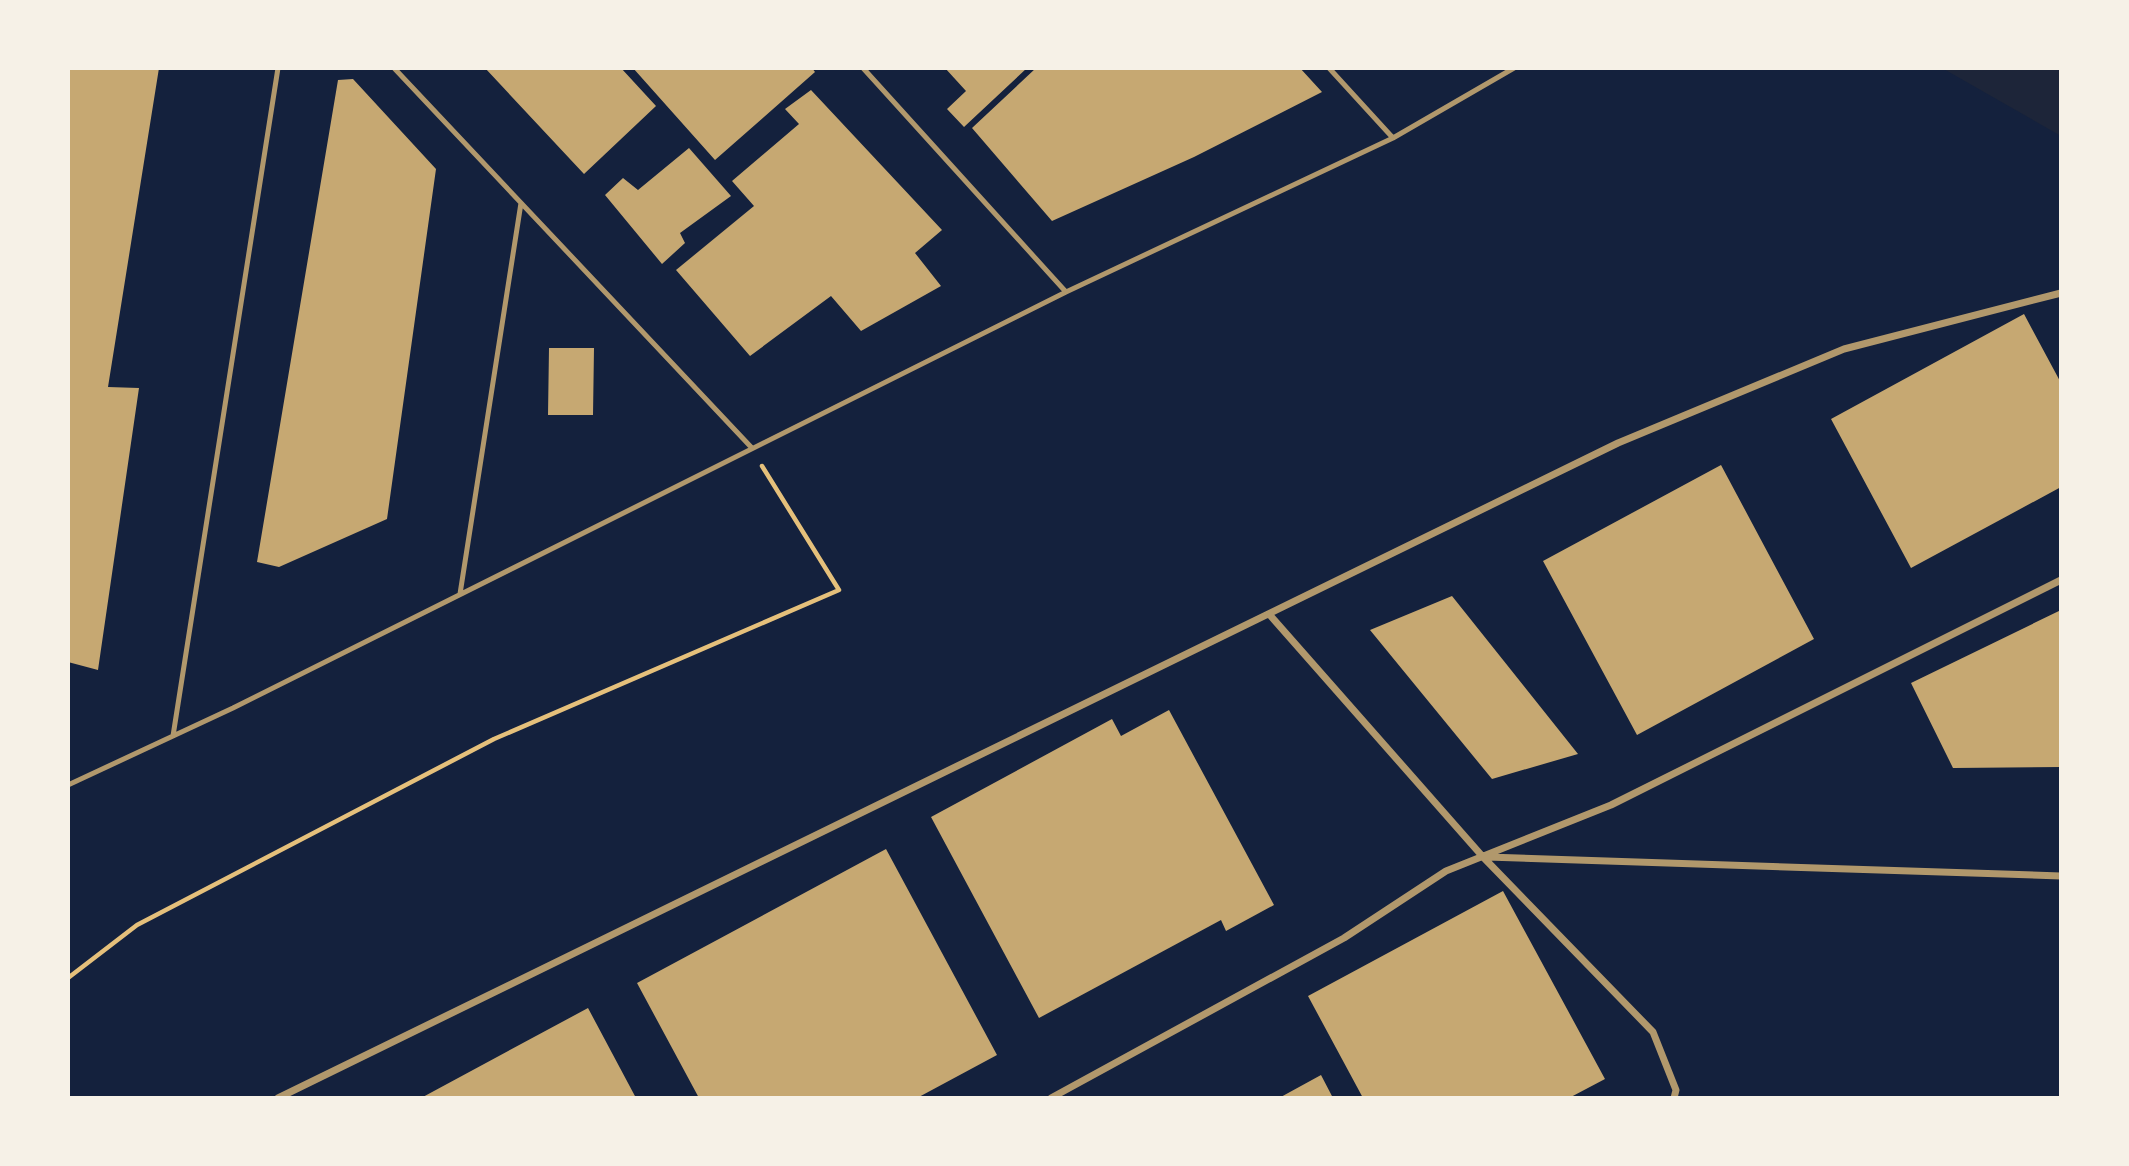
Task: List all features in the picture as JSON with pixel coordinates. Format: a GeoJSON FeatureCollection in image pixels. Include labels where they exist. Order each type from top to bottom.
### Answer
{"type":"FeatureCollection","features":[{"type":"Feature","properties":{"kind":"street"},"geometry":{"type":"LineString","coordinates":[[278,1098],[1618,443],[1844,349],[2061,293]]}},
{"type":"Feature","properties":{"kind":"street"},"geometry":{"type":"LineString","coordinates":[[1051,1098],[1344,938],[1446,871],[1611,806],[2061,580]]}},
{"type":"Feature","properties":{"kind":"street"},"geometry":{"type":"LineString","coordinates":[[1269,614],[1483,857],[1653,1032],[1676,1090],[1674,1098]]}},
{"type":"Feature","properties":{"kind":"street"},"geometry":{"type":"LineString","coordinates":[[1483,857],[2061,876]]}},
{"type":"Feature","properties":{"kind":"lane"},"geometry":{"type":"LineString","coordinates":[[173,736],[278,68]]}},
{"type":"Feature","properties":{"kind":"lane"},"geometry":{"type":"LineString","coordinates":[[394,68],[751,447]]}},
{"type":"Feature","properties":{"kind":"lane"},"geometry":{"type":"LineString","coordinates":[[863,68],[1066,292]]}},
{"type":"Feature","properties":{"kind":"lane"},"geometry":{"type":"LineString","coordinates":[[1329,68],[1392,138]]}},
{"type":"Feature","properties":{"kind":"lane"},"geometry":{"type":"LineString","coordinates":[[68,785],[173,736],[1066,292],[1392,138],[1514,68]]}},
{"type":"Feature","properties":{"kind":"lane"},"geometry":{"type":"LineString","coordinates":[[460,594],[521,203]]}},
{"type":"Feature","properties":{"kind":"path"},"geometry":{"type":"LineString","coordinates":[[68,978],[137,925],[494,739],[839,590],[751,447]]}},
{"type":"Feature","properties":{"kind":"shaded area"},"geometry":{"type":"Polygon","coordinates":[[[1942,68],[2061,68],[2061,136],[1942,68]]]}},
{"type":"Feature","properties":{"kind":"building"},"geometry":{"type":"Polygon","coordinates":[[[68,68],[159,68],[108,387],[139,388],[98,670],[68,662],[68,68]]]}},
{"type":"Feature","properties":{"kind":"building"},"geometry":{"type":"Polygon","coordinates":[[[485,68],[621,68],[656,106],[584,174],[485,68]]]}},
{"type":"Feature","properties":{"kind":"building"},"geometry":{"type":"Polygon","coordinates":[[[633,68],[812,68],[815,72],[715,160],[633,68]]]}},
{"type":"Feature","properties":{"kind":"building"},"geometry":{"type":"Polygon","coordinates":[[[945,68],[1027,68],[964,127],[947,109],[966,91],[945,68]]]}},
{"type":"Feature","properties":{"kind":"building"},"geometry":{"type":"Polygon","coordinates":[[[1036,68],[1300,68],[1322,92],[1194,157],[1052,221],[972,128],[1036,68]]]}},
{"type":"Feature","properties":{"kind":"building"},"geometry":{"type":"Polygon","coordinates":[[[353,79],[436,169],[387,519],[279,567],[257,562],[338,80],[353,79]]]}},
{"type":"Feature","properties":{"kind":"building"},"geometry":{"type":"Polygon","coordinates":[[[811,90],[942,230],[915,253],[941,286],[861,331],[831,296],[750,356],[676,270],[754,206],[732,181],[799,124],[785,109],[811,90]]]}},
{"type":"Feature","properties":{"kind":"building"},"geometry":{"type":"Polygon","coordinates":[[[689,148],[731,196],[680,233],[685,243],[662,264],[605,195],[623,178],[638,190],[689,148]]]}},
{"type":"Feature","properties":{"kind":"building"},"geometry":{"type":"Polygon","coordinates":[[[2024,314],[2061,383],[2061,487],[1911,568],[1831,419],[2024,314]]]}},
{"type":"Feature","properties":{"kind":"building"},"geometry":{"type":"Polygon","coordinates":[[[549,348],[594,348],[593,415],[548,415],[549,348]]]}},
{"type":"Feature","properties":{"kind":"building"},"geometry":{"type":"Polygon","coordinates":[[[1721,465],[1814,639],[1637,735],[1543,561],[1721,465]]]}},
{"type":"Feature","properties":{"kind":"building"},"geometry":{"type":"Polygon","coordinates":[[[1452,596],[1578,754],[1492,779],[1370,630],[1452,596]]]}},
{"type":"Feature","properties":{"kind":"building"},"geometry":{"type":"Polygon","coordinates":[[[2061,610],[2061,767],[1953,768],[1911,683],[2061,610]]]}},
{"type":"Feature","properties":{"kind":"building"},"geometry":{"type":"Polygon","coordinates":[[[1169,710],[1274,905],[1226,931],[1221,920],[1039,1018],[931,817],[1112,719],[1121,736],[1169,710]]]}},
{"type":"Feature","properties":{"kind":"building"},"geometry":{"type":"Polygon","coordinates":[[[886,849],[997,1055],[917,1098],[699,1098],[637,983],[886,849]]]}},
{"type":"Feature","properties":{"kind":"building"},"geometry":{"type":"Polygon","coordinates":[[[1503,891],[1605,1079],[1569,1098],[1363,1098],[1308,996],[1503,891]]]}},
{"type":"Feature","properties":{"kind":"building"},"geometry":{"type":"Polygon","coordinates":[[[588,1008],[636,1098],[421,1098],[588,1008]]]}},
{"type":"Feature","properties":{"kind":"building"},"geometry":{"type":"Polygon","coordinates":[[[1321,1075],[1333,1098],[1279,1098],[1321,1075]]]}}]}
